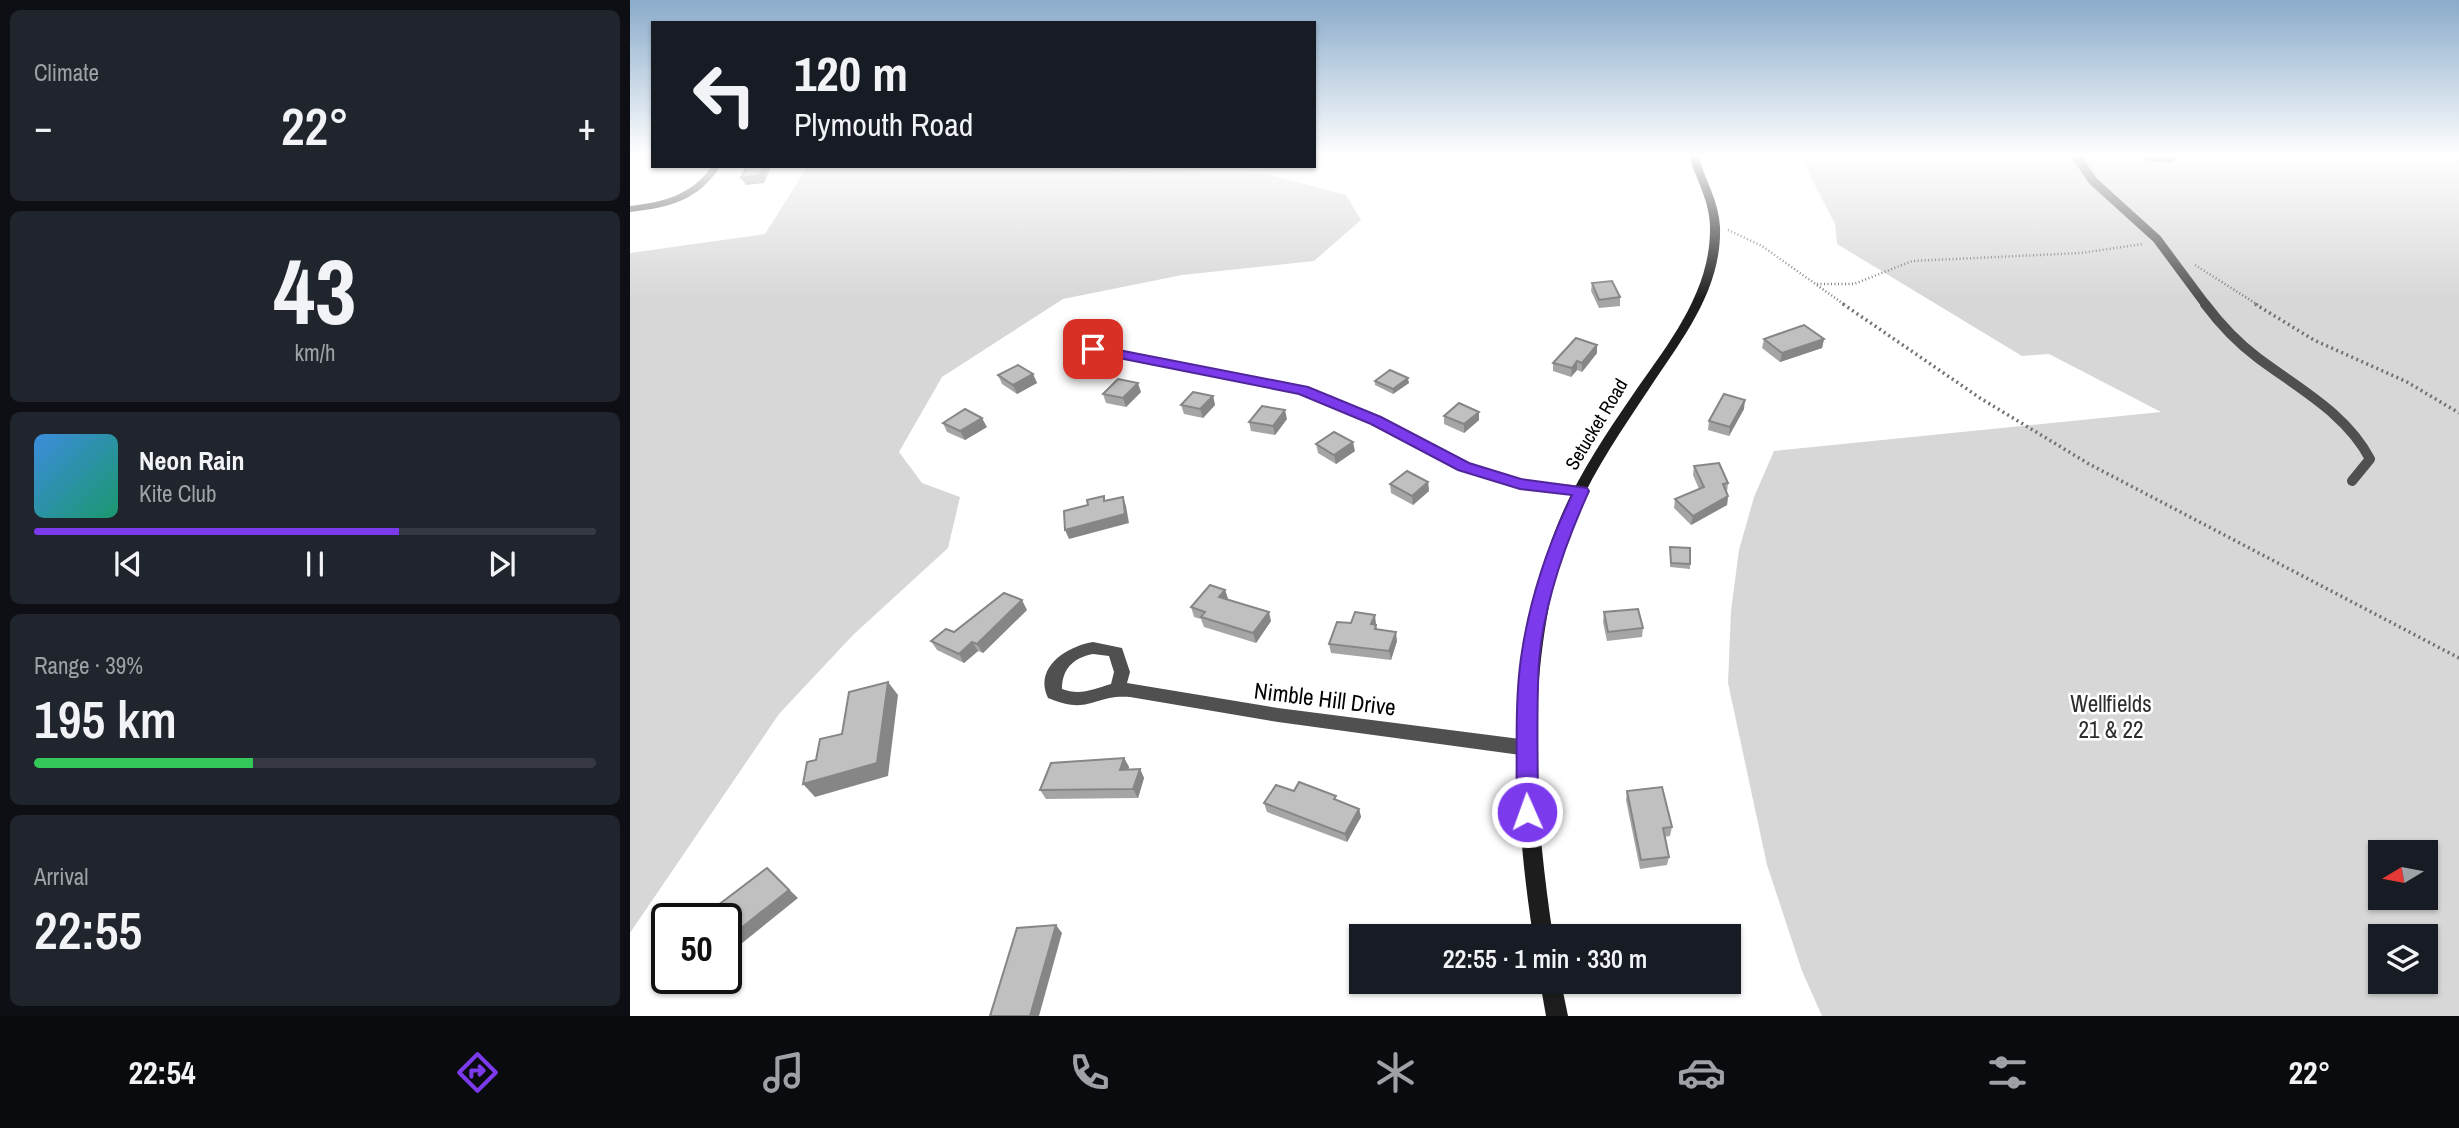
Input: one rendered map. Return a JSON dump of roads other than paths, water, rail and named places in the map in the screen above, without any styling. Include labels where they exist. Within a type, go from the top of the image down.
[{"type":"main road","name":"Setucket Road","points":[[1541,924],[1531,860],[1525,789],[1530,660],[1539,607],[1560,538],[1581,491],[1633,403],[1672,349],[1702,299],[1712,270],[1715,226],[1710,203]]},
{"type":"main road","points":[[1553,994],[1557,1016]]},
{"type":"street","points":[[630,209],[655,203]]},
{"type":"street","points":[[1093,349],[1303,390],[1376,421],[1464,467],[1520,484],[1581,491]]},
{"type":"street","name":"Nimble Hill Drive","points":[[1118,687],[1240,712],[1527,748]]},
{"type":"lane","points":[[2117,203],[2149,230],[2225,328],[2344,425],[2367,450],[2370,458],[2352,481]]},
{"type":"park label","name":"Wellfields 21 & 22","points":[[2111,717]]}]
